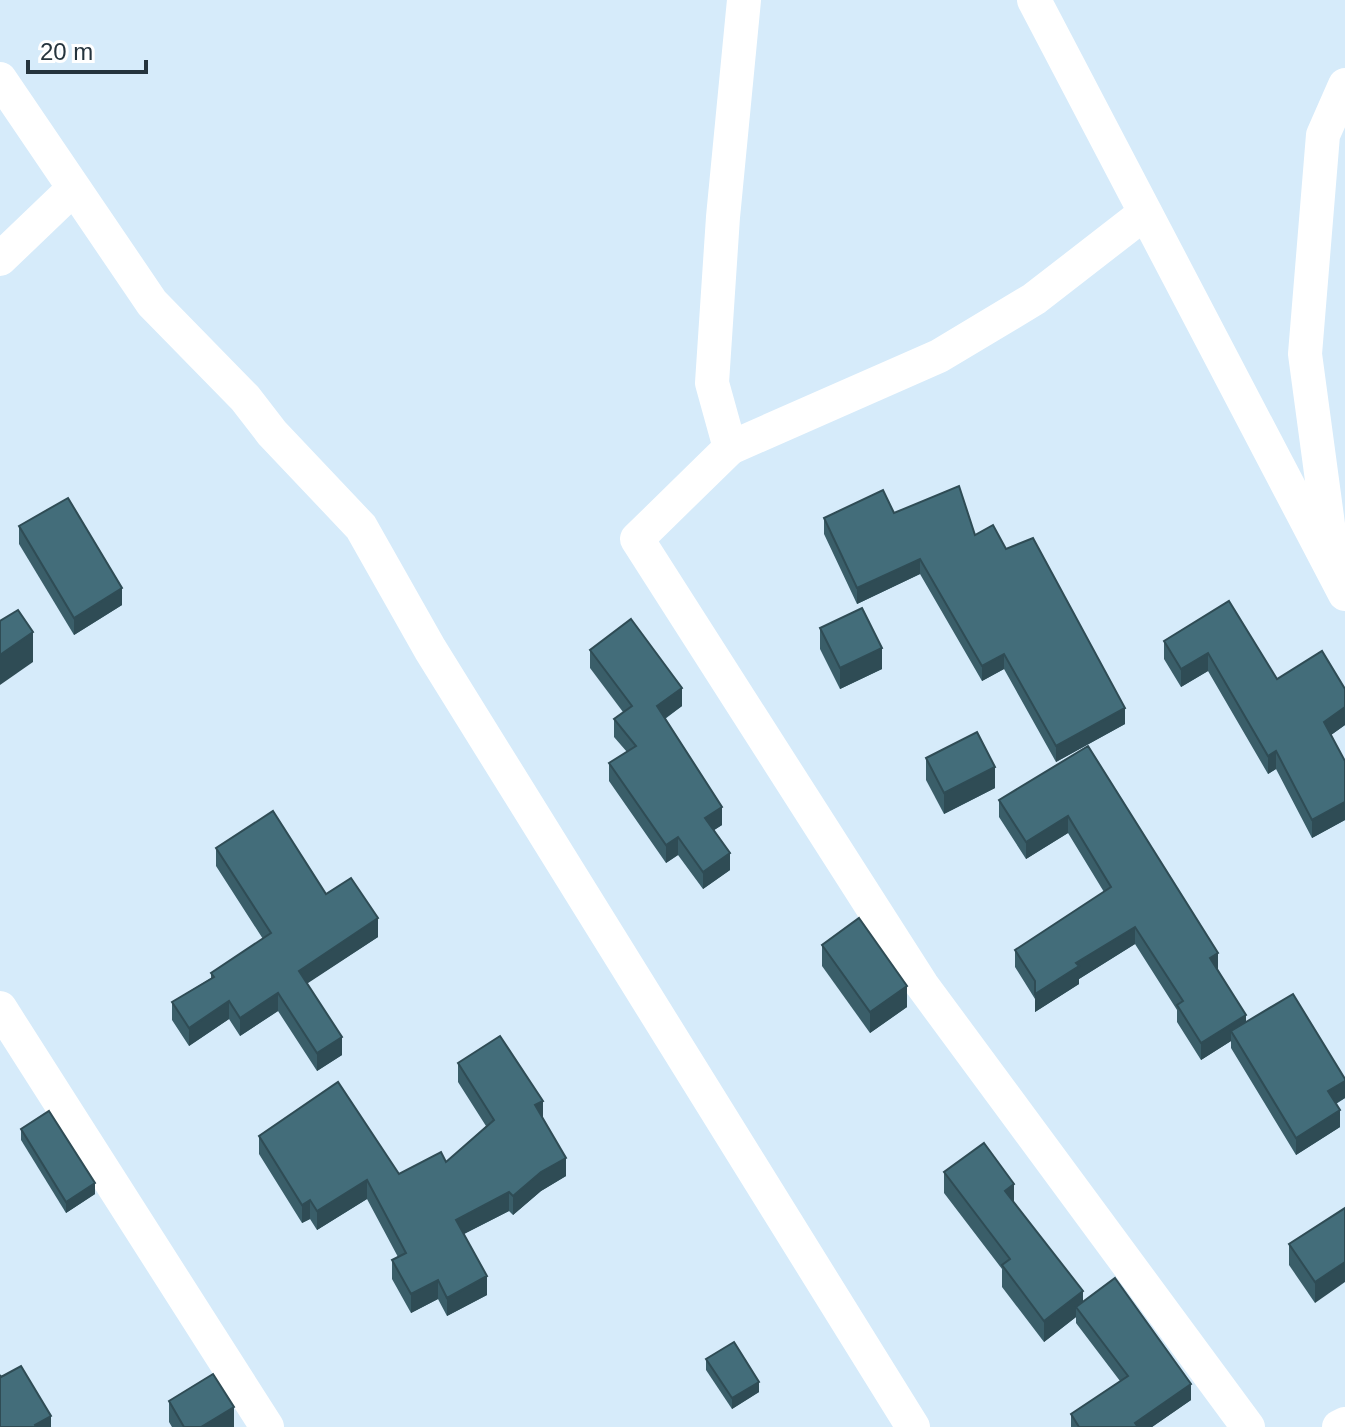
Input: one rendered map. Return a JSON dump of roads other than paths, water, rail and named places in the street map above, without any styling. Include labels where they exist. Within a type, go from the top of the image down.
[{"type":"street","points":[[730,448],[712,383],[723,217],[744,0]]},
{"type":"street","points":[[1034,0],[1340,586]]},
{"type":"street","points":[[0,79],[72,190],[152,303],[245,398],[272,433],[361,527],[438,662],[913,1427]]},
{"type":"street","points":[[1340,586],[1305,354],[1323,135],[1345,85]]},
{"type":"street","points":[[0,259],[72,190]]},
{"type":"street","points":[[1145,213],[1034,299],[939,356],[730,448],[637,539],[922,985],[1248,1427]]},
{"type":"street","points":[[0,1008],[267,1427]]},
{"type":"street","points":[[1339,1427],[1345,1424]]}]
